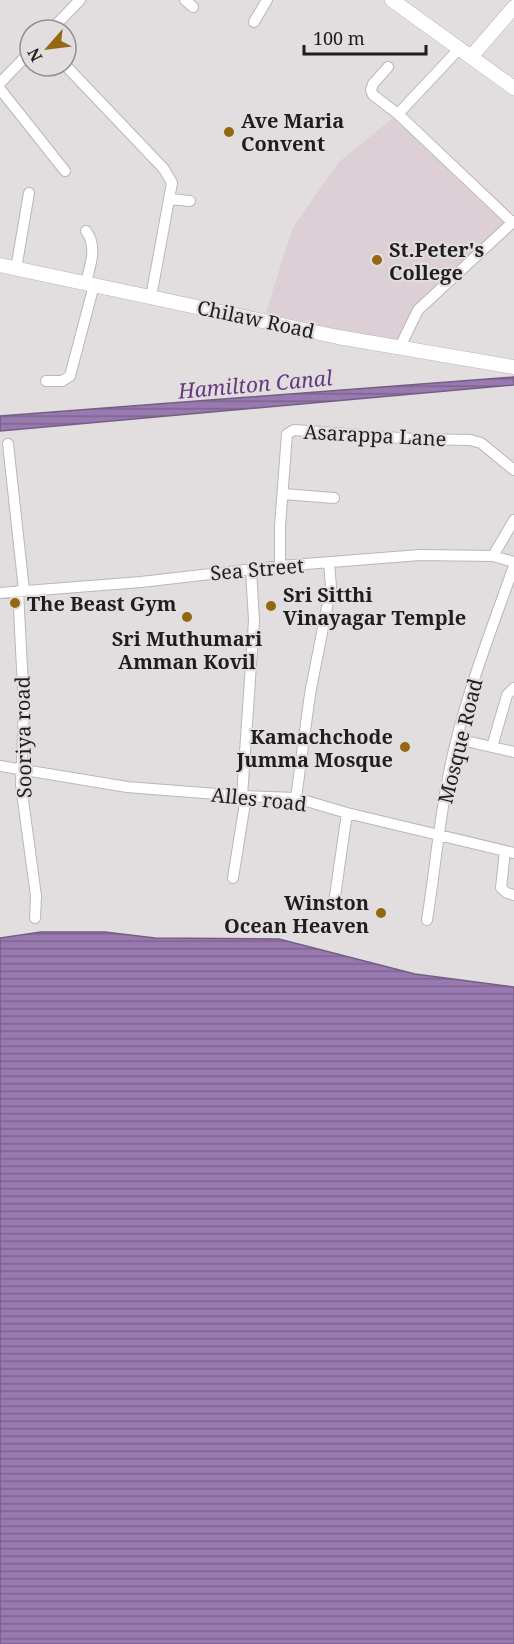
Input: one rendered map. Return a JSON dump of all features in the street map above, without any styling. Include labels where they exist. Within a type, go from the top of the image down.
[{"type":"main road","points":[[392,0],[514,88]]},
{"type":"main road","points":[[465,53],[514,7]]},
{"type":"main road","name":"Chilaw Road","points":[[0,265],[399,349],[514,367]]},
{"type":"street","points":[[63,18],[80,0]]},
{"type":"street","points":[[254,22],[267,0]]},
{"type":"street","points":[[398,114],[465,53]]},
{"type":"street","points":[[0,83],[18,64]]},
{"type":"street","points":[[388,67],[373,84],[371,90],[373,95],[398,114],[513,222],[418,310],[399,349]]},
{"type":"street","points":[[77,78],[164,169],[172,183],[151,297]]},
{"type":"street","points":[[0,89],[65,171]]},
{"type":"street","points":[[16,269],[29,193]]},
{"type":"street","points":[[170,199],[190,201]]},
{"type":"street","points":[[46,381],[62,381],[70,376],[90,284],[93,249],[92,238],[87,231]]},
{"type":"street","name":"Asarappa Lane","points":[[280,566],[287,434],[294,430],[412,440],[470,440],[481,443],[514,470]]},
{"type":"street","name":"Sooriya road","points":[[8,444],[21,591],[24,707],[21,785],[36,896],[35,918]]},
{"type":"street","points":[[283,494],[334,498]]},
{"type":"street","points":[[493,556],[514,520]]},
{"type":"street","name":"Sea Street","points":[[0,593],[420,555],[493,556],[514,564]]},
{"type":"street","points":[[296,798],[309,694],[331,587],[329,563]]},
{"type":"street","name":"Mosque Road","points":[[427,920],[446,789],[457,739],[471,686],[514,564]]},
{"type":"street","points":[[233,878],[245,803],[242,796],[254,621],[251,569]]},
{"type":"street","points":[[492,747],[507,695],[514,688]]},
{"type":"street","points":[[457,739],[514,752]]},
{"type":"street","name":"Alles road","points":[[0,766],[127,787],[296,798],[347,813],[510,852]]},
{"type":"street","points":[[334,903],[347,813]]},
{"type":"street","points":[[510,852],[501,888],[514,895]]},
{"type":"shaded area","name":"St.Peter's College","points":[[398,114],[512,222],[418,310],[399,349],[264,318],[293,227],[339,162]]},
{"type":"shaded area","points":[[514,377],[514,385],[0,431],[0,416]]},
{"type":"shaded area","points":[[41,932],[105,932],[155,938],[279,939],[415,974],[514,987],[514,1644],[0,1644],[0,938]]},
{"type":"place","name":"Ave Maria Convent","points":[[229,132]]},
{"type":"place","name":"St.Peter's College","points":[[377,260]]},
{"type":"place","name":"The Beast Gym","points":[[15,603]]},
{"type":"place","name":"Sri Sitthi Vinayagar Temple","points":[[271,606]]},
{"type":"place","name":"Sri Muthumari Amman Kovil","points":[[187,617]]},
{"type":"place","name":"Kamachchode Jumma Mosque","points":[[405,747]]},
{"type":"place","name":"Winston Ocean Heaven","points":[[381,913]]},
{"type":"water label","name":"Hamilton Canal","points":[[255,384]]}]
